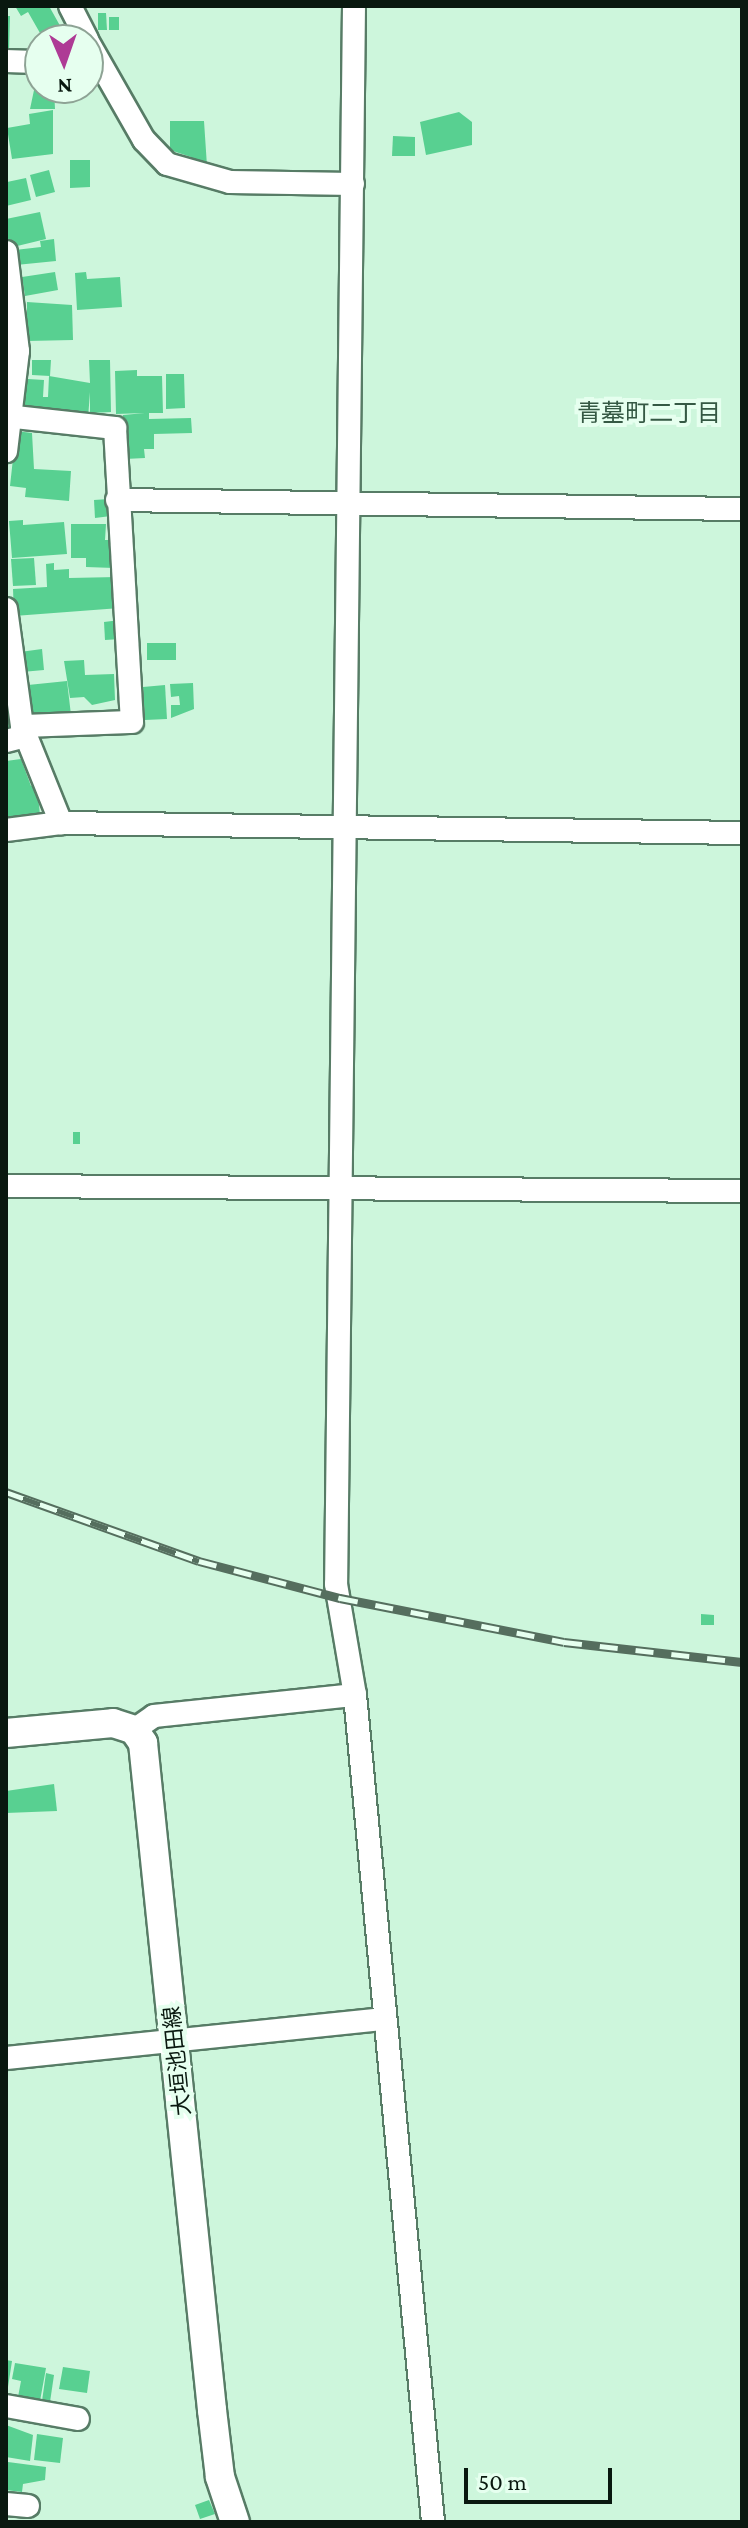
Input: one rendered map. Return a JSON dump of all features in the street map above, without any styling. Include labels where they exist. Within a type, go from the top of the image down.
[{"type":"main road","points":[[6,1733],[113,1723],[134,1730]]},
{"type":"main road","name":"大垣池田線","points":[[134,1730],[143,1743],[217,2450],[235,2522]]},
{"type":"street","points":[[70,6],[79,24]]},
{"type":"street","points":[[354,6],[343,1189],[336,1584],[355,1695],[383,2019],[433,2522]]},
{"type":"street","points":[[104,80],[144,140],[167,164],[230,182],[353,184]]},
{"type":"street","points":[[6,252],[18,351],[6,451]]},
{"type":"street","points":[[8,416],[115,428],[132,722],[18,734]]},
{"type":"street","points":[[117,500],[742,509]]},
{"type":"street","points":[[6,609],[18,734],[61,823]]},
{"type":"street","points":[[6,830],[61,823],[344,831],[742,833]]},
{"type":"street","points":[[6,1186],[742,1191]]},
{"type":"street","points":[[134,1730],[154,1716],[355,1695]]},
{"type":"street","points":[[6,2058],[383,2019]]},
{"type":"street","points":[[6,2406],[78,2419]]},
{"type":"building","points":[[15,6],[49,6],[59,24],[35,24],[28,12],[21,16]]},
{"type":"building","points":[[98,13],[106,13],[107,30],[104,30],[104,24],[98,24]]},
{"type":"building","points":[[6,16],[10,16],[9,52],[6,52]]},
{"type":"building","points":[[109,17],[119,17],[119,30],[109,30]]},
{"type":"building","points":[[31,104],[55,104],[55,109],[30,109]]},
{"type":"building","points":[[53,110],[53,154],[12,159],[7,128],[30,124],[29,114]]},
{"type":"building","points":[[459,112],[472,122],[472,145],[426,155],[420,122]]},
{"type":"building","points":[[170,121],[204,121],[207,166],[191,167],[191,157],[170,150]]},
{"type":"building","points":[[393,136],[415,137],[415,156],[392,156]]},
{"type":"building","points":[[70,160],[90,160],[90,187],[70,188]]},
{"type":"building","points":[[49,170],[55,192],[36,197],[30,175]]},
{"type":"building","points":[[26,178],[31,200],[6,206],[7,182]]},
{"type":"building","points":[[40,212],[46,239],[9,248],[6,219]]},
{"type":"building","points":[[54,239],[56,261],[16,265],[15,250],[41,247],[40,241]]},
{"type":"building","points":[[55,272],[58,290],[25,296],[22,277]]},
{"type":"building","points":[[86,272],[87,279],[120,277],[122,307],[77,310],[75,273]]},
{"type":"building","points":[[27,302],[72,305],[73,340],[27,341]]},
{"type":"building","points":[[32,360],[51,360],[50,376],[32,375]]},
{"type":"building","points":[[89,360],[110,360],[111,412],[90,413],[90,392],[88,418],[19,407],[28,379],[44,380],[43,397],[48,397],[49,376],[90,383]]},
{"type":"building","points":[[137,370],[137,376],[162,376],[163,413],[149,413],[149,419],[191,418],[192,433],[154,434],[154,449],[144,449],[145,458],[125,459],[123,415],[145,413],[116,414],[115,371]]},
{"type":"building","points":[[166,374],[184,374],[185,408],[166,409]]},
{"type":"building","points":[[16,431],[32,433],[34,469],[71,471],[69,501],[25,497],[26,488],[10,486]]},
{"type":"building","points":[[109,499],[111,516],[95,518],[94,500]]},
{"type":"building","points":[[23,520],[23,525],[64,522],[67,554],[12,558],[9,521]]},
{"type":"building","points":[[71,524],[106,524],[105,540],[115,540],[114,568],[86,567],[86,558],[71,558]]},
{"type":"building","points":[[34,558],[36,585],[13,586],[11,559]]},
{"type":"building","points":[[54,563],[54,570],[69,569],[69,578],[117,577],[120,608],[14,616],[13,589],[47,587],[46,564]]},
{"type":"building","points":[[120,620],[121,639],[105,640],[104,622]]},
{"type":"building","points":[[147,643],[176,643],[176,660],[147,660]]},
{"type":"building","points":[[42,649],[44,670],[22,672],[20,652]]},
{"type":"building","points":[[84,660],[85,675],[114,674],[115,700],[92,705],[84,697],[70,698],[64,661]]},
{"type":"building","points":[[67,681],[71,715],[25,716],[23,691],[29,691],[28,685]]},
{"type":"building","points":[[193,683],[194,709],[171,718],[171,705],[180,705],[179,696],[171,697],[170,684]]},
{"type":"building","points":[[165,685],[167,719],[145,720],[143,687]]},
{"type":"building","points":[[6,700],[9,700],[13,732],[6,733]]},
{"type":"building","points":[[21,759],[31,786],[37,785],[40,815],[6,818],[6,761]]},
{"type":"building","points":[[73,1132],[80,1132],[80,1144],[73,1144]]},
{"type":"building","points":[[701,1614],[714,1615],[714,1625],[701,1625]]},
{"type":"building","points":[[54,1784],[57,1811],[6,1813],[6,1791]]},
{"type":"building","points":[[6,2360],[12,2361],[8,2387],[6,2387]]},
{"type":"building","points":[[15,2363],[46,2368],[40,2401],[18,2397],[21,2381],[12,2379]]},
{"type":"building","points":[[63,2367],[90,2371],[87,2393],[59,2389]]},
{"type":"building","points":[[46,2373],[54,2375],[50,2402],[42,2401]]},
{"type":"building","points":[[6,2425],[33,2435],[30,2461],[6,2457]]},
{"type":"building","points":[[37,2434],[63,2438],[60,2463],[34,2460]]},
{"type":"building","points":[[8,2462],[46,2467],[45,2480],[23,2484],[22,2492],[6,2490]]},
{"type":"building","points":[[209,2500],[215,2514],[200,2519],[195,2505]]},
{"type":"railway","points":[[6,1492],[199,1561],[340,1598],[564,1642],[742,1662]]},
{"type":"district","name":"青墓町二丁目","points":[[649,413]]}]
